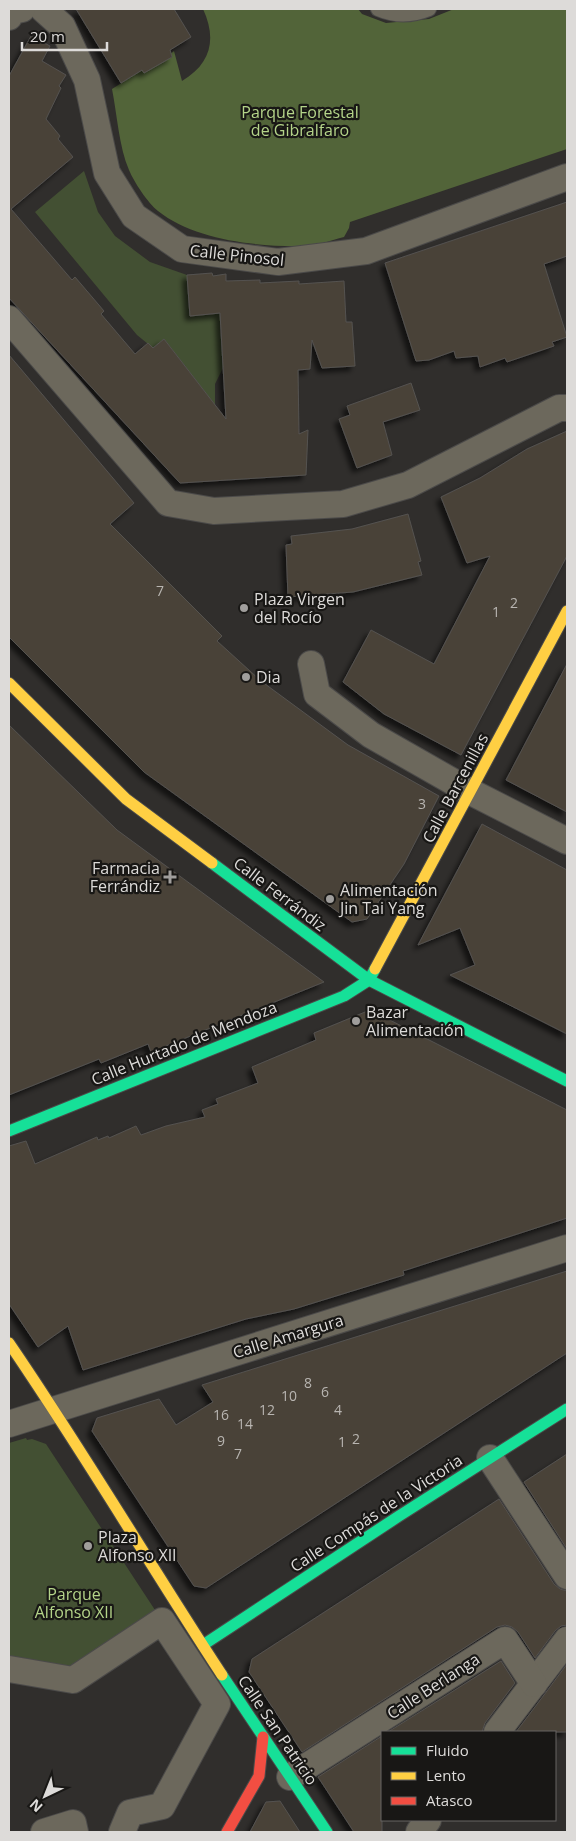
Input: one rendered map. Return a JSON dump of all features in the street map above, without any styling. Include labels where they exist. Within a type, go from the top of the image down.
[{"type":"street","points":[[9,17],[12,11],[22,9]]},
{"type":"street","name":"Calle Pinosol","points":[[43,9],[62,26],[86,80],[107,173],[134,216],[182,250],[278,262],[366,251],[567,178]]},
{"type":"street","points":[[9,320],[168,503],[214,511],[343,504],[408,485],[559,408],[567,408]]},
{"type":"street","name":"Calle Barcenillas","points":[[369,980],[567,611]]},
{"type":"street","points":[[311,664],[317,694],[371,735],[471,792],[567,841]]},
{"type":"street","name":"Calle Ferrándiz","points":[[9,683],[126,800],[369,980],[567,1081]]},
{"type":"street","name":"Calle Hurtado de Mendoza","points":[[9,1131],[344,996],[369,980]]},
{"type":"street","name":"Calle Amargura","points":[[9,1424],[567,1248]]},
{"type":"street","points":[[9,1343],[55,1410],[203,1646]]},
{"type":"street","name":"Calle Compás de la Victoria","points":[[203,1646],[567,1409]]},
{"type":"street","points":[[490,1458],[567,1576]]},
{"type":"street","points":[[9,1669],[73,1680],[162,1621],[217,1704],[162,1806],[130,1813],[122,1832]]},
{"type":"street","name":"Calle Berlanga","points":[[290,1777],[505,1640],[534,1684]]},
{"type":"street","points":[[497,1731],[567,1640]]},
{"type":"street","name":"Calle San Patricio","points":[[203,1646],[327,1832]]},
{"type":"street","points":[[227,1832],[259,1776],[263,1737]]},
{"type":"street","points":[[419,1832],[427,1821]]},
{"type":"street","points":[[44,1832],[73,1824],[75,1832]]},
{"type":"lane","points":[[378,9],[391,14],[406,14],[429,9]]},
{"type":"green space","name":"Parque Forestal de Gibralfaro","points":[[203,9],[358,9],[362,14],[386,23],[429,19],[454,9],[567,9],[567,149],[350,222],[344,237],[319,244],[285,246],[247,243],[227,240],[190,229],[158,211],[146,198],[134,180],[123,151],[112,89],[142,70],[172,57],[170,54],[174,51],[182,81],[192,74],[205,59],[209,50],[210,31]]},
{"type":"green space","points":[[84,171],[98,212],[115,236],[150,262],[187,275],[189,309],[202,315],[225,313],[220,325],[223,368],[215,384],[215,405],[164,339],[153,348],[137,335],[35,212]]},
{"type":"green space","name":"Parque Alfonso XII","points":[[26,1438],[27,1440],[32,1439],[46,1444],[155,1610],[73,1680],[9,1669],[9,1443]]},
{"type":"building","points":[[76,9],[174,9],[191,37],[170,50],[172,57],[144,73],[142,70],[121,83]]},
{"type":"building","points":[[31,36],[50,46],[42,61],[66,75],[59,86],[61,88],[46,119],[60,136],[58,139],[73,157],[11,209],[72,280],[75,277],[104,311],[101,314],[135,354],[148,343],[153,348],[164,339],[226,419],[220,313],[190,316],[187,275],[212,273],[213,276],[226,274],[226,281],[260,280],[260,283],[299,281],[299,284],[344,281],[346,322],[352,322],[355,366],[322,368],[312,340],[310,369],[298,370],[299,434],[308,430],[306,475],[180,483],[9,298],[9,76]]},
{"type":"building","points":[[567,202],[567,256],[544,264],[567,337],[552,342],[554,346],[507,362],[505,358],[480,367],[478,356],[456,358],[454,351],[429,360],[416,361],[385,263]]},
{"type":"building","points":[[9,355],[134,503],[110,524],[222,636],[217,641],[261,681],[348,745],[439,796],[404,864],[367,919],[352,922],[144,772],[9,637]]},
{"type":"building","points":[[411,383],[420,410],[383,422],[392,455],[357,468],[339,419],[350,415],[347,406]]},
{"type":"building","points":[[567,431],[567,556],[461,755],[384,714],[343,682],[371,630],[434,664],[490,556],[467,563],[441,497],[480,478],[527,449]]},
{"type":"building","points":[[408,514],[421,561],[418,562],[422,575],[353,592],[288,597],[286,545],[292,544],[291,536],[352,529]]},
{"type":"building","points":[[567,664],[567,812],[506,780]]},
{"type":"building","points":[[9,725],[117,830],[324,982],[151,1052],[148,1044],[101,1063],[99,1059],[9,1095]]},
{"type":"building","points":[[482,824],[567,870],[567,1034],[450,975],[475,965],[460,928],[418,945]]},
{"type":"building","points":[[370,1010],[567,1110],[567,1218],[403,1271],[404,1275],[294,1309],[246,1319],[83,1370],[68,1326],[38,1347],[9,1304],[9,1146],[26,1141],[35,1164],[97,1137],[98,1140],[108,1136],[109,1138],[136,1126],[141,1135],[166,1126],[205,1117],[202,1110],[218,1104],[216,1099],[258,1083],[252,1067],[316,1040],[314,1033]]},
{"type":"building","points":[[567,1271],[567,1353],[206,1588],[194,1586],[92,1431],[97,1418],[159,1399],[176,1425],[213,1402],[202,1385]]},
{"type":"building","points":[[567,1454],[567,1549],[524,1482]]},
{"type":"building","points":[[499,1499],[554,1584],[560,1589],[567,1591],[567,1625],[561,1626],[555,1631],[535,1658],[518,1632],[512,1627],[505,1625],[497,1627],[302,1752],[249,1672],[252,1659]]},
{"type":"building","points":[[501,1661],[515,1683],[485,1723],[482,1731],[390,1731]]},
{"type":"building","points":[[567,1664],[567,1732],[517,1731]]},
{"type":"building","points":[[381,1737],[382,1832],[354,1832],[318,1777]]},
{"type":"building","points":[[280,1801],[300,1832],[250,1832],[266,1802]]},
{"type":"traffic: fast","points":[[212,863],[369,980],[567,1081]]},
{"type":"traffic: fast","points":[[9,1131],[344,996],[369,980],[375,969]]},
{"type":"traffic: fast","points":[[203,1645],[399,1516],[567,1409]]},
{"type":"traffic: fast","points":[[222,1675],[327,1832]]},
{"type":"traffic: slow","points":[[375,969],[567,611]]},
{"type":"traffic: slow","points":[[9,683],[126,799],[212,863]]},
{"type":"traffic: slow","points":[[9,1343],[222,1675]]},
{"type":"traffic: jam","points":[[227,1832],[259,1776],[263,1737]]},
{"type":"place","name":"Plaza Virgen del Rocío","points":[[244,608]]},
{"type":"place","name":"Dia","points":[[246,677]]},
{"type":"place","name":"Farmacia Ferrándiz","points":[[170,877]]},
{"type":"place","name":"Alimentación Jin Tai Yang","points":[[330,899]]},
{"type":"place","name":"Bazar Alimentación","points":[[356,1021]]},
{"type":"place","name":"Plaza Alfonso XII","points":[[88,1546]]}]
